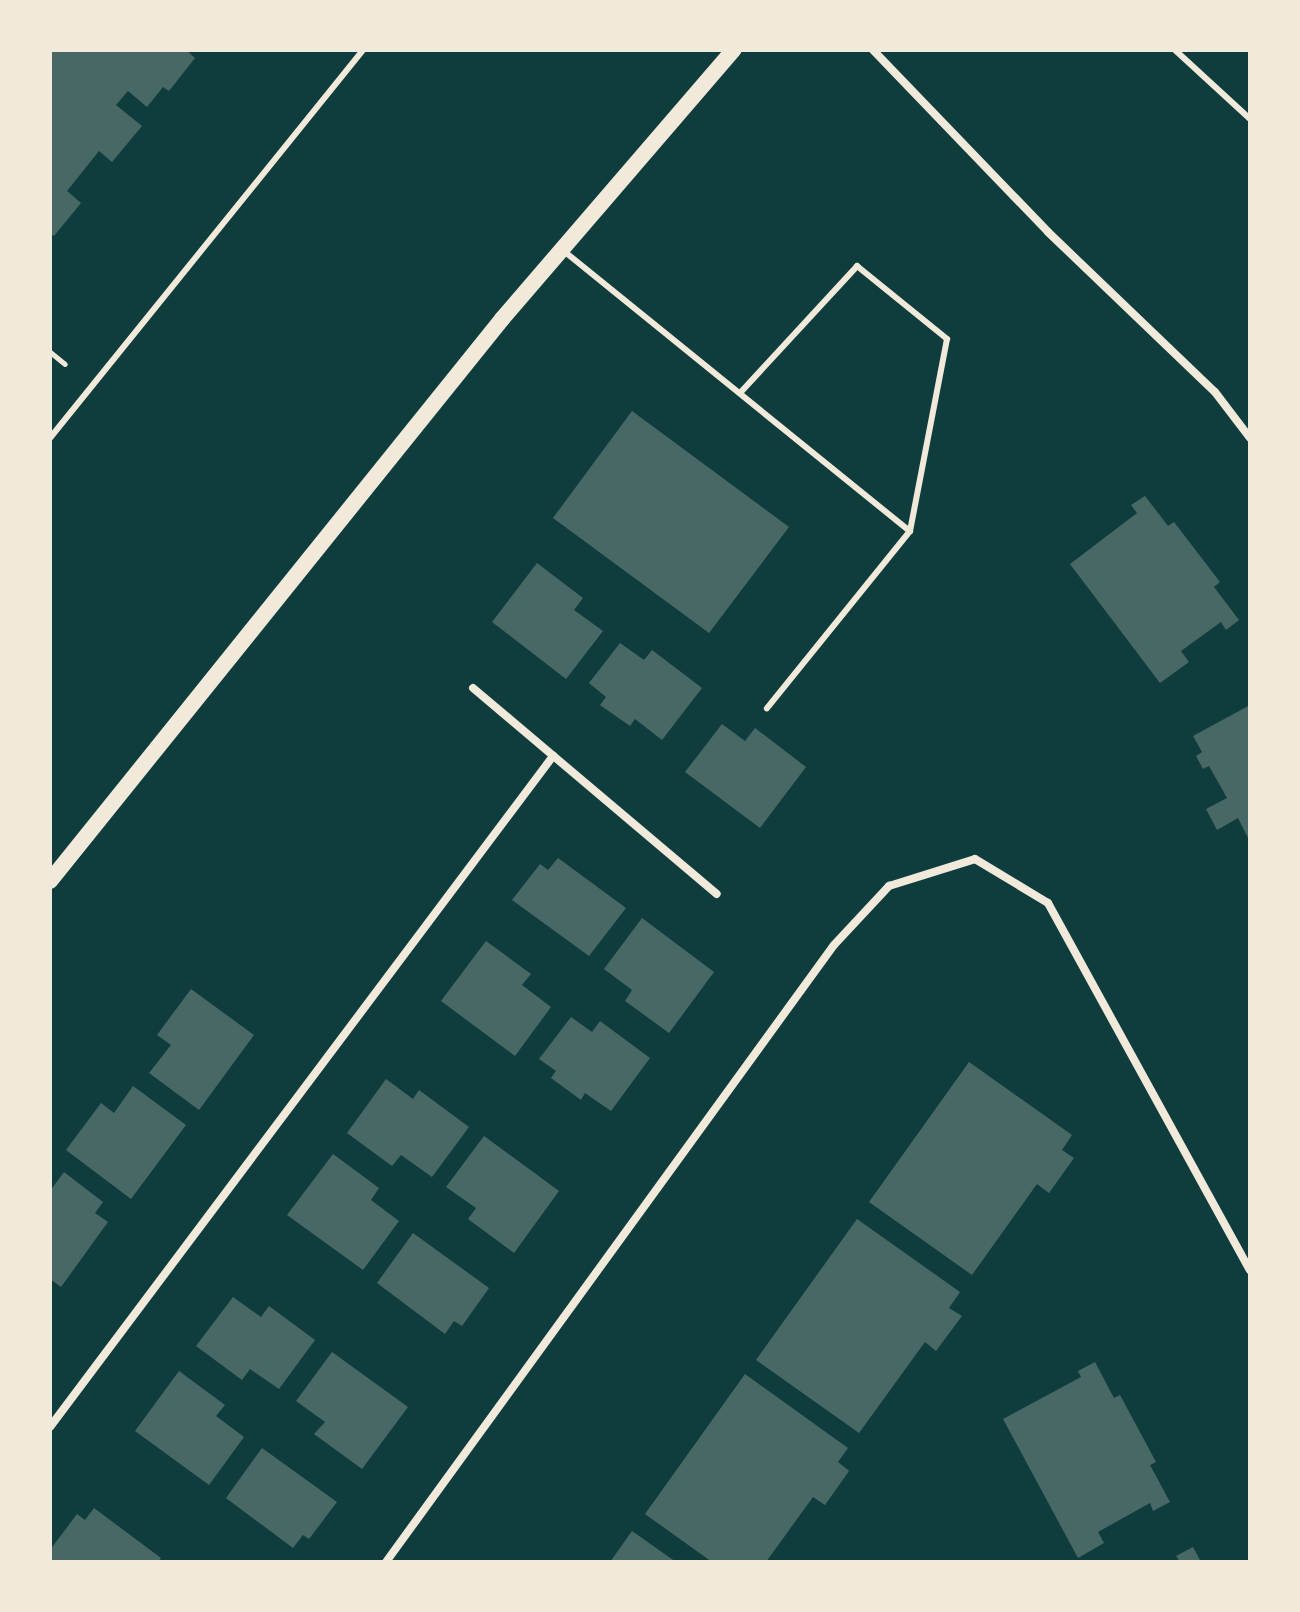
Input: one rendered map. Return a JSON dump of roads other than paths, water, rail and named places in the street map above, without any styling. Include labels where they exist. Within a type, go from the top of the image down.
[{"type":"main road","points":[[50,881],[502,319],[733,50]]},
{"type":"street","points":[[873,50],[1048,232],[1215,392],[1250,438]]},
{"type":"street","points":[[473,688],[717,894]]},
{"type":"street","points":[[50,1427],[553,756]]},
{"type":"street","points":[[386,1562],[834,945],[889,886],[975,859],[1048,903],[1250,1270]]},
{"type":"lane","points":[[50,438],[363,50]]},
{"type":"lane","points":[[1175,50],[1250,119]]},
{"type":"lane","points":[[562,249],[910,531]]},
{"type":"lane","points":[[740,393],[857,266],[947,339],[910,531],[767,708]]}]
